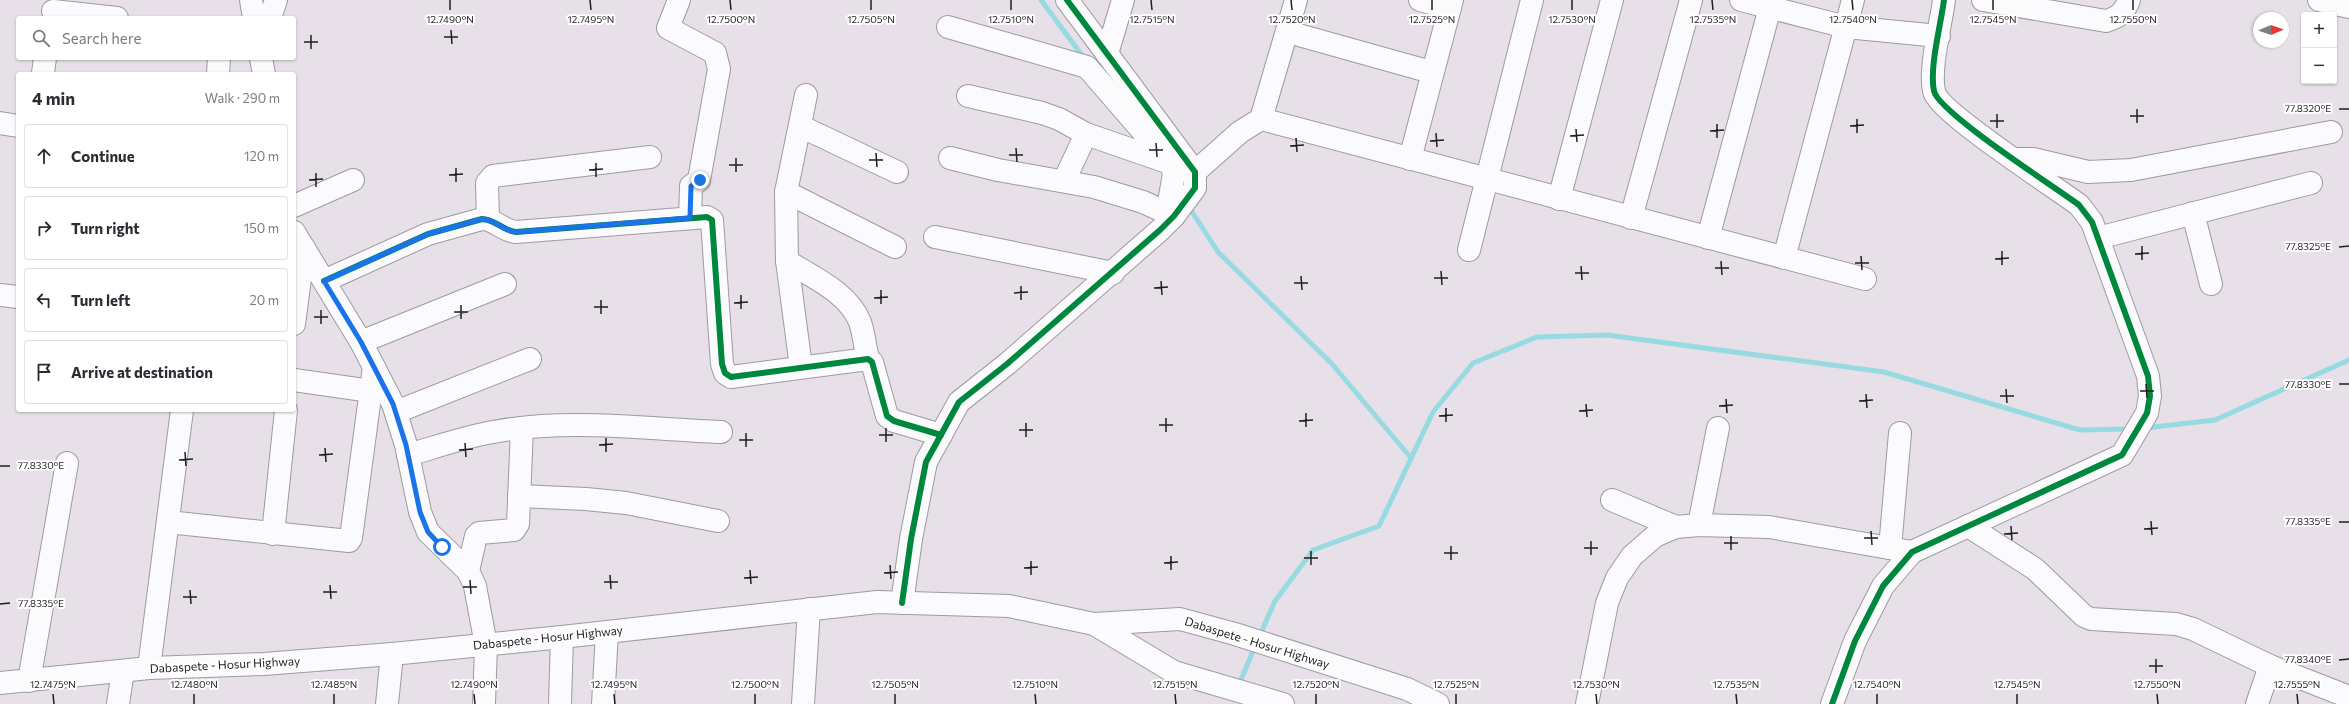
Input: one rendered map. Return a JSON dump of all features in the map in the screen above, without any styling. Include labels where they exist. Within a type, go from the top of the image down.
[{"type":"main road","points":[[250,0],[254,16]]},
{"type":"main road","points":[[271,16],[276,0]]},
{"type":"main road","points":[[679,0],[668,28],[715,53],[719,68],[700,180],[691,186],[690,218]]},
{"type":"main road","points":[[1067,0],[1107,54],[1195,180]]},
{"type":"main road","points":[[1107,54],[1123,0]]},
{"type":"main road","points":[[1410,159],[1431,72],[1451,4],[1420,0]]},
{"type":"main road","points":[[1468,250],[1532,0]]},
{"type":"main road","points":[[1559,199],[1612,0]]},
{"type":"main road","points":[[1631,218],[1691,0]]},
{"type":"main road","points":[[1741,0],[1771,3],[1846,27],[1939,36]]},
{"type":"main road","points":[[1784,258],[1853,0]]},
{"type":"main road","points":[[1832,704],[1855,641],[1883,586],[1912,552],[2122,455],[2147,413],[2150,396],[2148,376],[2092,222],[2079,205],[1959,120],[1940,102],[1934,93],[1932,80],[1944,0]]},
{"type":"main road","points":[[1983,0],[2106,21],[2118,17],[2125,10],[2129,0]]},
{"type":"main road","points":[[2319,0],[2349,7]]},
{"type":"main road","points":[[902,603],[911,539],[926,462],[959,402],[1007,364],[1113,273],[1172,214],[1195,180],[1240,132],[1261,119],[1288,32],[1293,3]]},
{"type":"main road","points":[[1708,238],[1771,3]]},
{"type":"main road","points":[[53,10],[101,16]]},
{"type":"main road","points":[[948,27],[1087,67],[1171,164],[1174,174],[1172,214]]},
{"type":"main road","points":[[1288,32],[1431,72]]},
{"type":"main road","points":[[218,72],[219,60]]},
{"type":"main road","points":[[261,60],[264,72]]},
{"type":"main road","points":[[801,367],[787,261],[786,192],[806,95]]},
{"type":"main road","points":[[968,96],[1042,113],[1059,119],[1086,134],[1171,164]]},
{"type":"main road","points":[[1261,119],[1865,279]]},
{"type":"main road","points":[[0,123],[16,126]]},
{"type":"main road","points":[[800,126],[897,172]]},
{"type":"main road","points":[[2014,159],[2033,159],[2088,172],[2131,170],[2331,132]]},
{"type":"main road","points":[[1064,182],[1086,134]]},
{"type":"main road","points":[[488,219],[487,183],[493,176],[650,157]]},
{"type":"main road","points":[[950,158],[998,170],[1094,187],[1143,202],[1172,214]]},
{"type":"main road","points":[[2079,205],[2088,172]]},
{"type":"main road","points":[[296,205],[353,180]]},
{"type":"main road","points":[[2098,238],[2311,183]]},
{"type":"main road","points":[[786,192],[895,247]]},
{"type":"main road","points":[[2193,213],[2211,284]]},
{"type":"main road","points":[[324,281],[428,234],[488,219],[509,231],[516,232],[707,217],[712,220],[722,364],[725,373],[731,377],[868,359]]},
{"type":"main road","points":[[935,237],[1113,273]]},
{"type":"main road","points":[[299,240],[361,342],[396,412],[408,455],[420,512],[428,532],[468,571],[475,586],[486,645],[484,704]]},
{"type":"main road","points":[[296,290],[299,240]]},
{"type":"main road","points":[[787,261],[827,286],[847,302],[860,322],[868,359],[872,362],[887,416],[894,421],[941,435]]},
{"type":"main road","points":[[361,342],[505,284]]},
{"type":"main road","points":[[0,295],[16,297]]},
{"type":"main road","points":[[396,412],[530,359]]},
{"type":"main road","points":[[168,522],[345,542],[351,538],[374,367]]},
{"type":"main road","points":[[296,380],[370,391]]},
{"type":"main road","points":[[149,668],[182,412]]},
{"type":"main road","points":[[273,534],[286,412]]},
{"type":"main road","points":[[408,455],[492,432],[522,428],[586,426],[721,432]]},
{"type":"main road","points":[[468,571],[476,536],[479,533],[514,530],[518,524],[522,428]]},
{"type":"main road","points":[[1699,525],[1718,428]]},
{"type":"main road","points":[[1890,548],[1900,433]]},
{"type":"main road","points":[[29,681],[67,463]]},
{"type":"main road","points":[[519,496],[626,503],[718,521]]},
{"type":"main road","points":[[1612,500],[1676,527]]},
{"type":"main road","points":[[1587,704],[1607,603],[1617,578],[1632,556],[1655,536],[1676,527],[1699,525],[1769,527],[1912,552]]},
{"type":"main road","points":[[1968,526],[2035,569],[2084,616],[2091,619],[2176,624],[2193,629],[2270,666],[2349,697]]},
{"type":"main road","name":"Dabaspete - Hosur Highway","points":[[0,683],[149,668],[264,664],[392,654],[562,637],[877,602],[1009,606],[1094,624],[1180,619],[1235,634],[1407,689],[1438,704]]},
{"type":"main road","points":[[803,704],[809,609]]},
{"type":"main road","name":"Dabaspete - Hosur Highway","points":[[1094,624],[1174,672],[1284,704]]},
{"type":"main road","points":[[603,704],[607,632]]},
{"type":"main road","points":[[560,704],[562,637]]},
{"type":"main road","points":[[387,704],[392,654]]},
{"type":"main road","points":[[2257,704],[2270,666]]},
{"type":"main road","points":[[118,704],[123,671]]},
{"type":"waterway","points":[[1041,0],[1084,58]]},
{"type":"waterway","points":[[1189,207],[1218,252],[1332,364],[1411,458]]},
{"type":"waterway","points":[[1259,637],[1275,601],[1313,550],[1379,526],[1433,412],[1473,363],[1537,337],[1607,335],[1884,372],[2080,430],[2131,429]]},
{"type":"waterway","points":[[2145,428],[2215,420],[2349,360]]},
{"type":"waterway","points":[[1238,687],[1255,646]]},
{"type":"cycle path","points":[[902,603],[911,539],[926,462],[959,402],[1007,364],[1160,230],[1174,216],[1195,188],[1195,172],[1067,0]]},
{"type":"cycle path","points":[[1832,704],[1855,641],[1883,586],[1912,552],[2122,455],[2147,413],[2150,396],[2148,376],[2092,222],[2079,205],[1975,132],[1940,101],[1934,91],[1934,58],[1944,0]]},
{"type":"cycle path","points":[[324,281],[428,234],[482,219],[491,221],[507,230],[516,232],[707,217],[712,220],[722,364],[725,373],[731,377],[868,359],[872,362],[887,416],[894,421],[941,435]]},
{"type":"route","points":[[442,547],[428,532],[420,512],[406,445],[393,404],[361,342],[324,281],[428,234],[482,219],[488,219],[509,231],[516,232],[690,218],[691,186],[700,180]]}]
